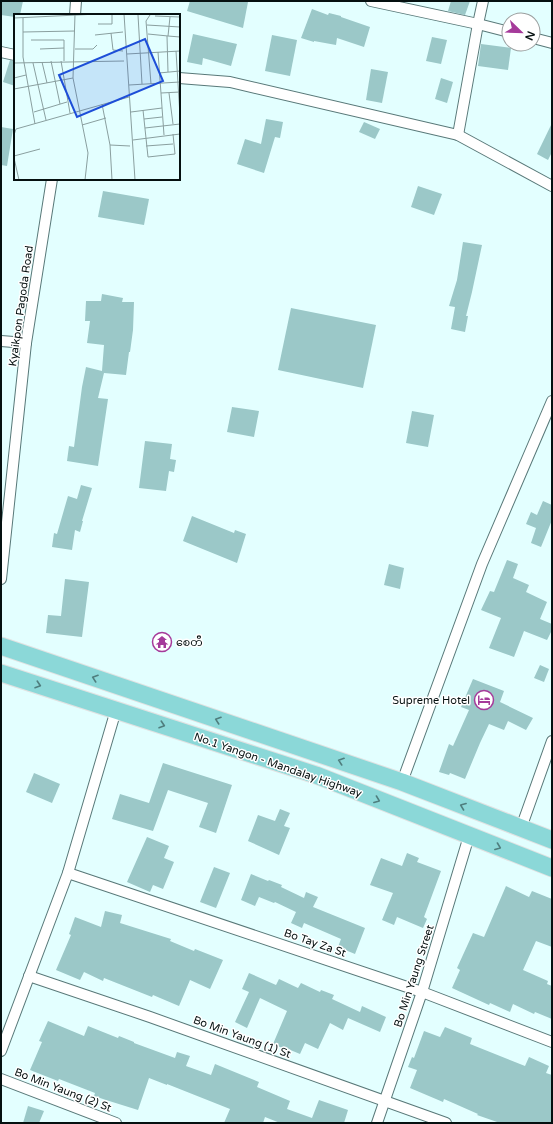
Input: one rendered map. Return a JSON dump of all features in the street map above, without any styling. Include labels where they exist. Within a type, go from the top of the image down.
[{"type":"highway","points":[[1,646],[402,782],[552,840]]},
{"type":"highway","name":"No.1 Yangon - Mandalay Highway","points":[[1,673],[316,775],[552,868]]},
{"type":"street","points":[[75,14],[76,1]]},
{"type":"street","points":[[371,1],[501,30]]},
{"type":"street","points":[[458,135],[483,1]]},
{"type":"street","points":[[541,40],[552,43]]},
{"type":"street","points":[[1,52],[14,55]]},
{"type":"street","points":[[180,78],[230,82],[458,135],[552,186]]},
{"type":"street","name":"Kyaikpon Pagoda Road","points":[[1,579],[26,343],[52,180]]},
{"type":"street","points":[[1,340],[26,343]]},
{"type":"street","points":[[402,782],[482,564],[552,401]]},
{"type":"street","points":[[1,1051],[68,873],[116,710]]},
{"type":"street","points":[[521,828],[552,741]]},
{"type":"street","name":"Bo Min Yaung Street","points":[[377,1123],[422,992],[469,836]]},
{"type":"street","name":"Bo Tay Za St","points":[[68,873],[422,992],[552,1042]]},
{"type":"street","name":"Bo Min Yaung (1) St","points":[[29,976],[150,1017],[446,1123]]},
{"type":"street","name":"Bo Min Yaung (2) St","points":[[1,1079],[111,1122]]},
{"type":"building","points":[[1,1],[23,1],[20,14],[14,14],[14,17],[1,15]]},
{"type":"building","points":[[190,1],[248,2],[243,28],[187,11]]},
{"type":"building","points":[[451,1],[470,1],[465,15],[448,11]]},
{"type":"building","points":[[312,9],[328,15],[329,13],[341,16],[370,27],[364,47],[337,38],[336,45],[314,42],[301,38]]},
{"type":"building","points":[[193,34],[237,44],[231,66],[203,58],[202,65],[187,62]]},
{"type":"building","points":[[272,35],[297,40],[290,76],[265,71]]},
{"type":"building","points":[[432,37],[447,40],[441,64],[426,61]]},
{"type":"building","points":[[481,44],[501,47],[501,52],[510,52],[508,70],[478,66]]},
{"type":"building","points":[[10,60],[14,61],[14,86],[3,82]]},
{"type":"building","points":[[371,69],[388,72],[382,103],[366,100]]},
{"type":"building","points":[[441,78],[453,82],[447,103],[435,99]]},
{"type":"building","points":[[266,119],[283,122],[280,138],[275,137],[264,173],[237,164],[245,139],[261,144]]},
{"type":"building","points":[[364,122],[380,129],[375,139],[359,132]]},
{"type":"building","points":[[552,123],[552,152],[548,160],[537,154]]},
{"type":"building","points":[[1,127],[13,129],[7,166],[1,165]]},
{"type":"building","points":[[418,186],[442,194],[434,215],[411,207]]},
{"type":"building","points":[[103,191],[149,199],[144,225],[98,217]]},
{"type":"building","points":[[463,242],[482,245],[466,316],[468,316],[465,332],[451,329],[455,307],[449,306],[457,280]]},
{"type":"building","points":[[102,294],[123,298],[122,302],[134,302],[133,330],[126,375],[104,373],[98,398],[108,399],[98,466],[67,461],[69,446],[74,447],[86,367],[102,371],[104,345],[87,343],[90,321],[85,321],[86,301],[101,301]]},
{"type":"building","points":[[291,308],[376,325],[363,388],[278,370]]},
{"type":"building","points":[[232,407],[259,411],[254,437],[227,432]]},
{"type":"building","points":[[412,411],[434,415],[428,447],[406,443]]},
{"type":"building","points":[[145,441],[172,444],[170,459],[176,460],[174,472],[169,471],[166,491],[139,488]]},
{"type":"building","points":[[81,485],[92,488],[80,532],[75,530],[72,550],[52,547],[54,533],[57,534],[68,496],[77,499]]},
{"type":"building","points":[[543,501],[552,505],[552,520],[541,547],[531,543],[536,528],[526,524],[531,512],[537,515]]},
{"type":"building","points":[[192,516],[234,533],[235,530],[246,534],[237,563],[183,541]]},
{"type":"building","points":[[507,560],[518,564],[513,578],[529,585],[526,592],[547,602],[540,619],[552,624],[552,630],[547,640],[524,631],[514,657],[489,648],[501,618],[481,610],[490,591],[494,592]]},
{"type":"building","points":[[389,564],[404,568],[400,589],[384,585]]},
{"type":"building","points":[[65,579],[89,582],[82,637],[46,633],[48,615],[61,616]]},
{"type":"building","points":[[540,665],[549,669],[544,682],[534,678]]},
{"type":"building","points":[[473,679],[504,691],[500,702],[533,718],[526,730],[508,721],[504,730],[489,724],[465,779],[450,773],[449,775],[439,772],[449,744],[453,746],[469,710],[461,707]]},
{"type":"building","points":[[163,763],[232,785],[216,833],[199,827],[208,803],[168,790],[153,831],[112,819],[120,794],[149,803]]},
{"type":"building","points":[[34,773],[60,784],[52,803],[26,792]]},
{"type":"building","points":[[280,809],[290,813],[284,826],[290,828],[279,855],[248,841],[258,815],[275,821]]},
{"type":"building","points":[[147,837],[169,846],[164,858],[174,862],[163,889],[153,885],[150,892],[127,882]]},
{"type":"building","points":[[407,853],[419,858],[417,862],[441,871],[424,917],[427,919],[423,928],[397,917],[394,925],[382,920],[393,893],[370,885],[381,858],[402,866]]},
{"type":"building","points":[[214,867],[230,873],[216,908],[200,902]]},
{"type":"building","points":[[251,874],[282,885],[281,887],[304,898],[306,892],[318,897],[313,907],[365,928],[355,954],[338,947],[341,939],[304,923],[302,928],[291,923],[296,912],[275,902],[274,903],[259,897],[255,906],[241,900]]},
{"type":"building","points":[[506,886],[529,897],[532,891],[552,899],[552,947],[536,941],[523,970],[548,981],[547,984],[552,986],[552,1019],[535,1012],[534,1014],[513,1004],[510,1012],[490,1003],[489,1005],[452,988],[460,970],[457,968],[473,933],[484,937]]},
{"type":"building","points":[[105,911],[122,915],[120,923],[171,939],[170,941],[194,951],[195,949],[223,960],[210,989],[190,980],[179,1006],[153,995],[152,997],[104,978],[103,981],[84,972],[80,980],[56,970],[71,935],[69,934],[75,917],[101,927]]},
{"type":"building","points":[[249,973],[276,985],[279,979],[298,988],[301,983],[320,992],[321,990],[334,995],[332,999],[360,1012],[362,1006],[386,1017],[380,1032],[348,1018],[343,1030],[330,1023],[318,1049],[305,1043],[300,1054],[288,1049],[287,1050],[273,1044],[287,1011],[260,998],[247,1028],[235,1022],[249,992],[242,989]]},
{"type":"building","points":[[48,1021],[84,1036],[88,1026],[118,1038],[119,1036],[175,1058],[177,1052],[190,1056],[186,1066],[211,1075],[215,1064],[259,1082],[257,1087],[290,1101],[287,1109],[312,1118],[319,1100],[348,1110],[344,1123],[280,1123],[265,1117],[263,1123],[224,1123],[230,1109],[149,1078],[138,1110],[94,1096],[95,1093],[30,1070],[42,1042],[39,1041]]},
{"type":"building","points":[[445,1027],[472,1038],[470,1044],[525,1066],[529,1057],[549,1066],[546,1073],[552,1075],[552,1123],[500,1123],[477,1115],[478,1114],[444,1099],[443,1102],[410,1088],[417,1070],[408,1067],[412,1057],[414,1058],[424,1031],[440,1037]]},
{"type":"building","points":[[28,1106],[44,1111],[39,1123],[23,1123]]},
{"type":"place","name":"စေတီ","points":[[162,642]]},
{"type":"place","name":"Supreme Hotel","points":[[484,700]]}]
